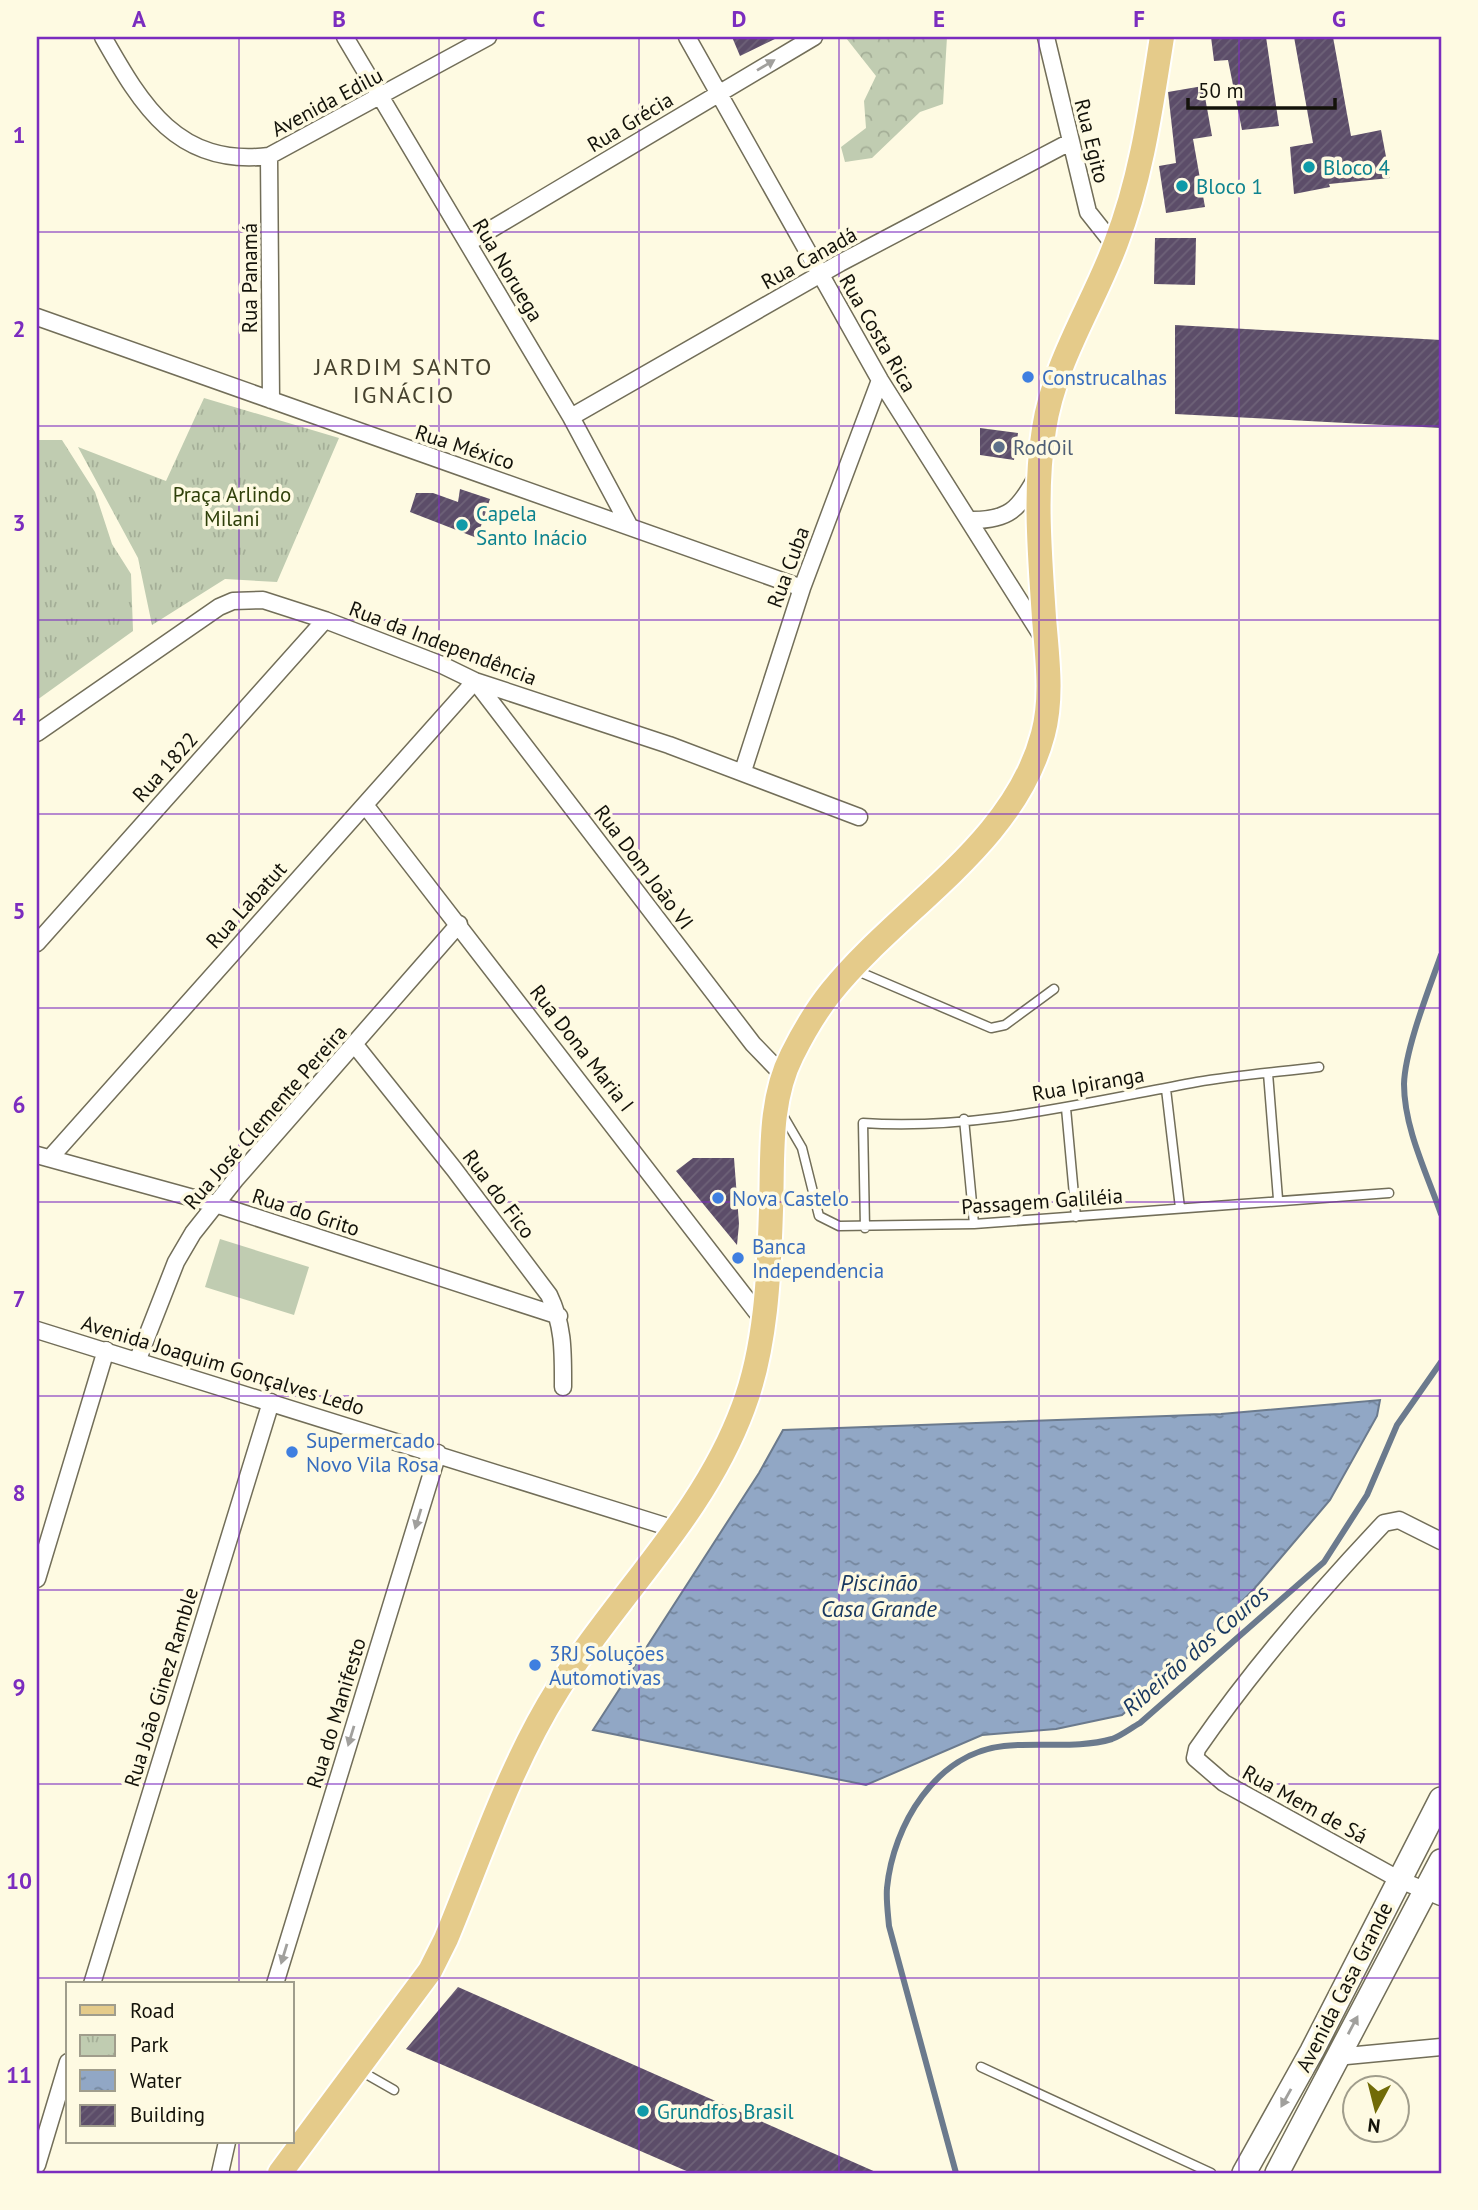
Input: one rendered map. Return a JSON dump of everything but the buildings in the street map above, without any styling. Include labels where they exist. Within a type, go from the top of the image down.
[{"type":"main road","points":[[281,2173],[430,1971],[446,1939],[533,1730],[581,1654],[678,1530],[724,1453],[745,1403],[756,1365],[762,1319],[776,1106],[783,1075],[809,1022],[852,969],[982,840],[1010,803],[1043,735],[1048,697],[1038,474],[1051,395],[1115,246],[1145,143],[1162,37]]},
{"type":"main road","name":"Avenida Casa Grande","points":[[1244,2173],[1312,2051],[1441,1798]]},
{"type":"main road","name":"Avenida Casa Grande","points":[[1277,2173],[1336,2057],[1433,1894],[1441,1861]]},
{"type":"street","name":"Avenida Edilu","points":[[103,37],[135,93],[161,122],[206,153],[251,158],[269,156],[488,37]]},
{"type":"street","name":"Rua Noruega","points":[[345,37],[571,417],[630,527]]},
{"type":"street","name":"Rua Costa Rica","points":[[687,37],[880,380],[1046,643]]},
{"type":"street","name":"Rua Grécia","points":[[468,243],[814,37]]},
{"type":"street","name":"Rua Egito","points":[[1045,37],[1088,212],[1115,246]]},
{"type":"street","name":"Rua Canadá","points":[[571,417],[820,275],[1070,142]]},
{"type":"street","name":"Rua Panamá","points":[[269,156],[271,400]]},
{"type":"street","name":"Rua México","points":[[37,317],[802,588]]},
{"type":"street","name":"Rua Cuba","points":[[743,771],[802,588],[880,380]]},
{"type":"street","points":[[970,520],[991,520],[1009,513],[1022,502],[1038,474]]},
{"type":"street","name":"Rua da Independência","points":[[37,733],[219,607],[233,601],[263,600],[326,620],[442,665],[475,681],[743,771],[859,817]]},
{"type":"street","name":"Rua 1822","points":[[37,943],[326,620]]},
{"type":"street","name":"Rua Labatut","points":[[43,1156],[475,681]]},
{"type":"street","name":"Rua Dom João VI","points":[[475,681],[753,1044],[783,1075]]},
{"type":"street","name":"Rua Dona Maria I","points":[[365,805],[762,1319]]},
{"type":"street","name":"Rua José Clemente Pereira","points":[[138,1359],[176,1262],[215,1204],[459,924]]},
{"type":"street","name":"Rua do Fico","points":[[355,1045],[454,1169],[549,1295],[559,1316],[563,1336],[563,1387]]},
{"type":"street","name":"Rua do Grito","points":[[43,1156],[215,1204],[559,1316]]},
{"type":"street","name":"Avenida Joaquim Gonçalves Ledo","points":[[37,1330],[138,1359],[678,1530]]},
{"type":"street","points":[[37,1579],[106,1350]]},
{"type":"street","name":"Rua João Ginez Ramble","points":[[93,1982],[271,1402]]},
{"type":"street","name":"Rua do Manifesto","points":[[276,1982],[438,1454]]},
{"type":"street","name":"Rua Mem de Sá","points":[[1433,1894],[1399,1880],[1224,1783],[1195,1758],[1197,1749],[1230,1700],[1328,1583],[1384,1523],[1399,1520],[1441,1541]]},
{"type":"street","points":[[1336,2057],[1441,2047]]},
{"type":"street","points":[[37,2165],[66,2069]]},
{"type":"street","points":[[220,2173],[227,2144]]},
{"type":"lane","points":[[852,969],[991,1028],[1005,1025],[1054,989]]},
{"type":"lane","name":"Rua Ipiranga","points":[[865,1228],[863,1123],[964,1119],[1066,1108],[1166,1089],[1319,1067]]},
{"type":"lane","points":[[1268,1073],[1278,1199]]},
{"type":"lane","points":[[1166,1089],[1180,1208]]},
{"type":"lane","name":"Passagem Galiléia","points":[[776,1106],[795,1131],[802,1148],[819,1216],[839,1226],[865,1228],[974,1224],[1278,1199],[1389,1193]]},
{"type":"lane","points":[[1066,1108],[1076,1217]]},
{"type":"lane","points":[[964,1119],[974,1224]]},
{"type":"lane","points":[[981,2067],[1212,2173]]},
{"type":"lane","points":[[359,2070],[394,2090]]},
{"type":"green space","points":[[947,37],[943,104],[920,112],[872,158],[845,162],[841,147],[866,128],[864,101],[876,76],[846,38]]},
{"type":"green space","name":"Praça Arlindo Milani","points":[[204,398],[339,438],[277,582],[225,579],[152,625],[138,558],[78,447],[166,481]]},
{"type":"green space","points":[[37,440],[62,440],[95,492],[112,544],[131,574],[133,631],[37,700]]},
{"type":"green space","points":[[220,1239],[309,1267],[294,1315],[205,1287]]},
{"type":"water","name":"Piscinão Casa Grande","points":[[1380,1400],[1377,1416],[1330,1500],[1255,1588],[1187,1658],[1122,1715],[1056,1729],[982,1735],[866,1785],[593,1730],[759,1473],[783,1430],[1221,1414]]},
{"type":"waterway","name":"Ribeirão dos Couros","points":[[1441,955],[1413,1037],[1404,1084],[1412,1134],[1441,1214]]},
{"type":"waterway","name":"Ribeirão dos Couros","points":[[956,2173],[889,1926],[887,1893],[891,1864],[909,1817],[922,1796],[939,1777],[958,1762],[980,1752],[1004,1746],[1099,1742],[1115,1738],[1140,1723],[1324,1562],[1367,1495],[1397,1425],[1441,1362]]},
{"type":"place","name":"Bloco 4","points":[[1309,167]]},
{"type":"place","name":"Bloco 1","points":[[1182,186]]},
{"type":"place","name":"Construcalhas","points":[[1028,377]]},
{"type":"place","name":"RodOil","points":[[999,447]]},
{"type":"place","name":"Capela Santo Inácio","points":[[462,525]]},
{"type":"place","name":"Nova Castelo","points":[[718,1198]]},
{"type":"place","name":"Banca Independencia","points":[[738,1258]]},
{"type":"place","name":"Supermercado Novo Vila Rosa","points":[[292,1452]]},
{"type":"place","name":"3RJ Soluções Automotivas","points":[[535,1665]]},
{"type":"place","name":"Grundfos Brasil","points":[[643,2111]]},
{"type":"district","name":"JARDIM SANTO IGNÁCIO","points":[[404,380]]}]
